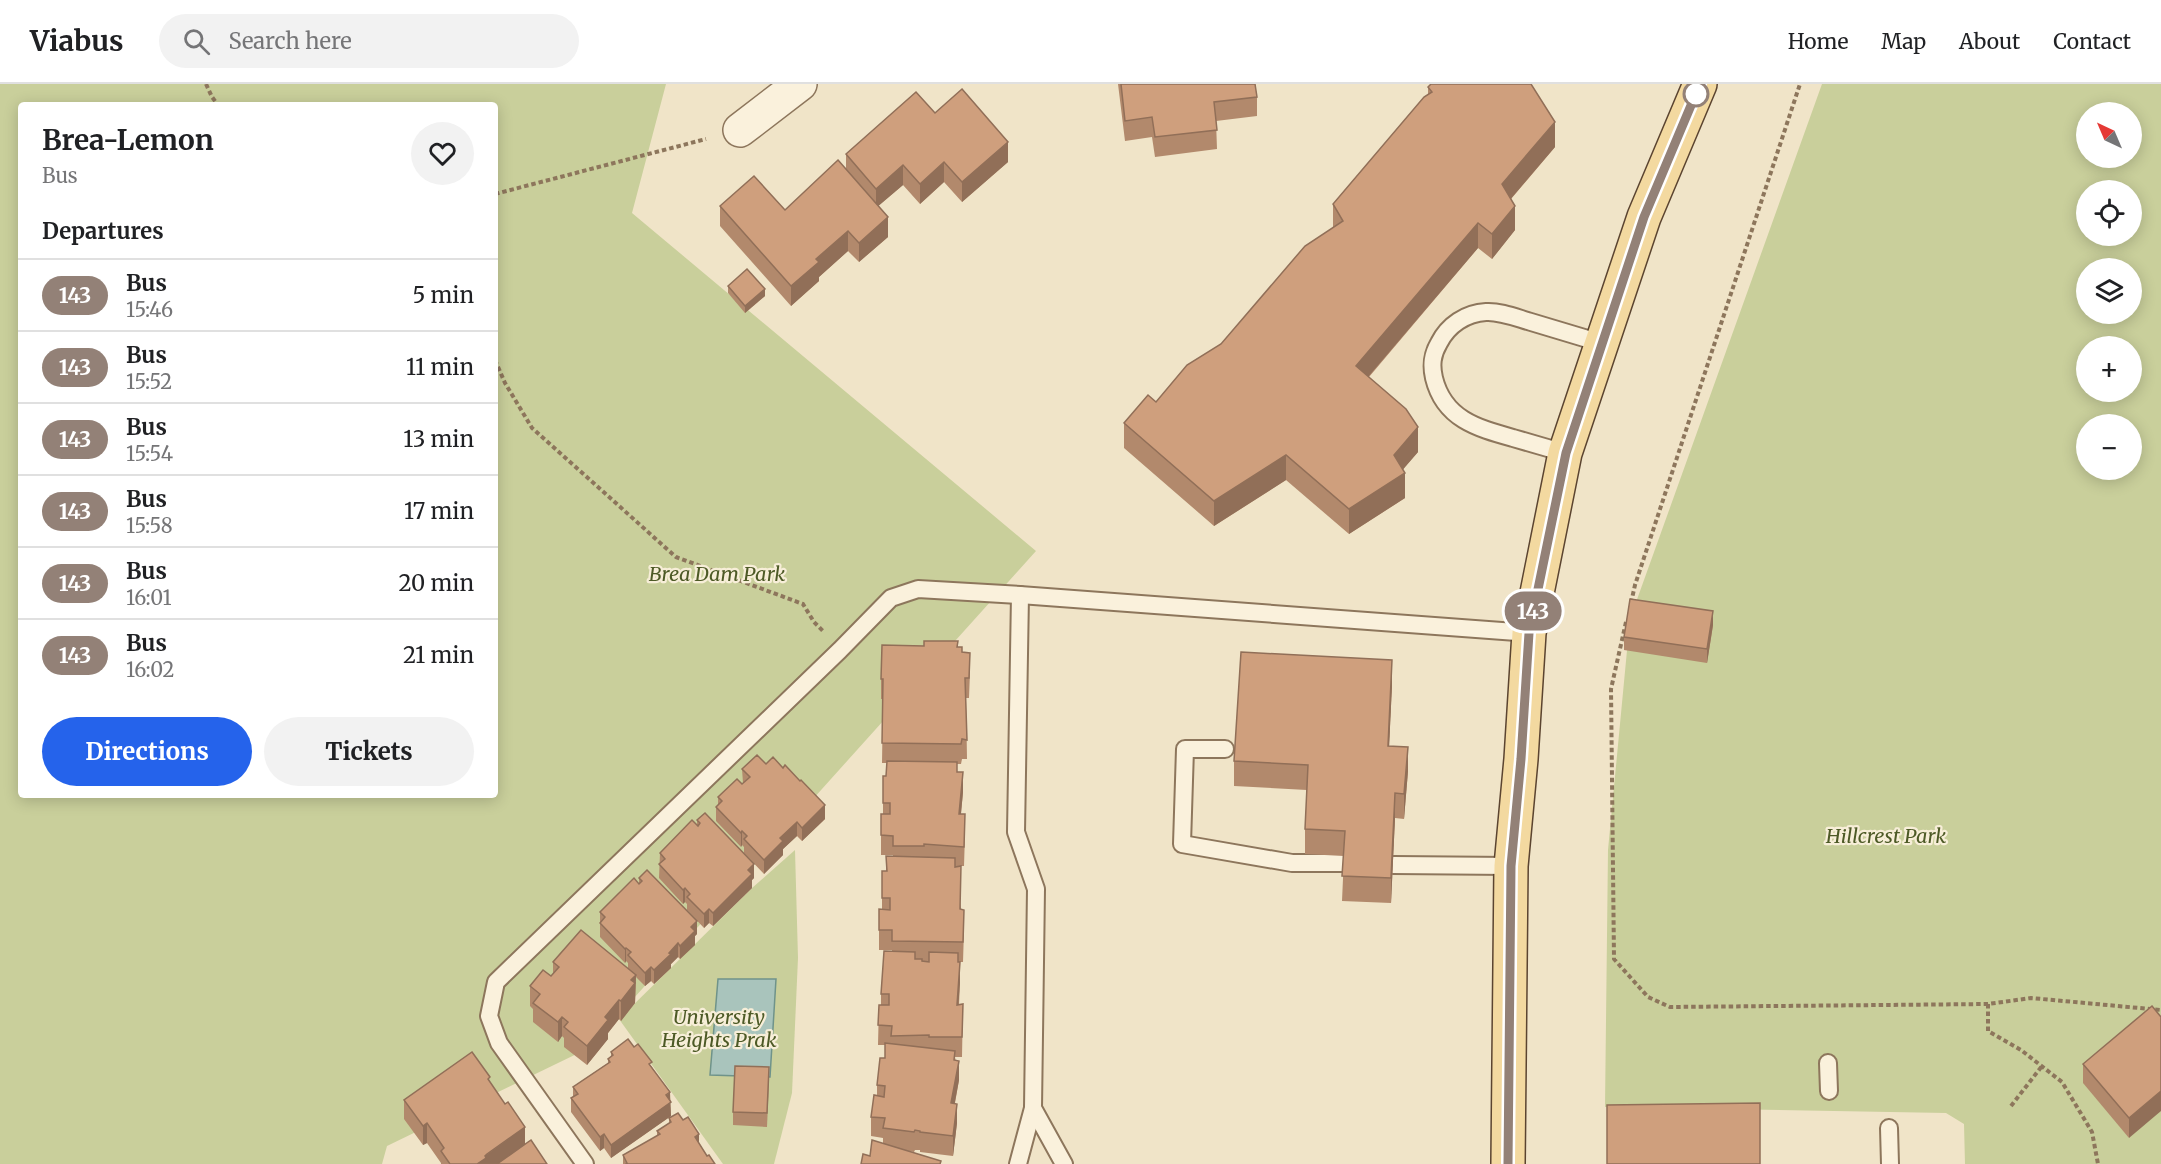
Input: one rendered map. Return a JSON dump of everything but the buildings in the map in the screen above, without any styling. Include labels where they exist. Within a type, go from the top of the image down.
[{"type":"main road","points":[[1508,1164],[1511,866],[1529,633],[1566,453],[1644,217],[1700,84]]},
{"type":"street","points":[[740,130],[801,84]]},
{"type":"lane","points":[[1566,453],[1476,428],[1456,415],[1444,402],[1436,386],[1432,370],[1433,355],[1450,327],[1466,316],[1487,312],[1512,316],[1601,343]]},
{"type":"lane","points":[[585,1164],[499,1043],[489,1016],[496,982],[891,598],[918,590],[1020,595],[1529,633]]},
{"type":"lane","points":[[1018,1164],[1033,1108],[1036,889],[1016,832],[1020,595]]},
{"type":"lane","points":[[1225,749],[1185,749],[1182,844],[1292,863],[1344,863]]},
{"type":"lane","points":[[1393,865],[1511,866]]},
{"type":"lane","points":[[1828,1063],[1829,1091]]},
{"type":"lane","points":[[1033,1108],[1064,1164]]},
{"type":"lane","points":[[1889,1128],[1890,1164]]},
{"type":"path","points":[[207,84],[216,102]]},
{"type":"path","points":[[1630,608],[1635,585],[1800,84]]},
{"type":"path","points":[[498,193],[740,130]]},
{"type":"path","points":[[498,367],[531,428],[676,557],[803,604],[814,622],[840,650]]},
{"type":"path","points":[[1627,620],[1611,689],[1614,959],[1648,997],[1670,1007],[1988,1004],[2031,998],[2161,1010]]},
{"type":"path","points":[[1988,1004],[1988,1031],[2021,1050],[2062,1082],[2092,1132],[2098,1164]]},
{"type":"path","points":[[2011,1106],[2042,1066]]},
{"type":"green space","name":"Brea Dam Park","points":[[0,84],[666,84],[632,213],[1036,551],[589,1048],[387,1146],[382,1164],[0,1164]]},
{"type":"green space","name":"Hillcrest Park","points":[[1822,84],[2161,84],[2161,1164],[1965,1164],[1964,1124],[1946,1113],[1605,1107],[1608,850],[1630,619]]},
{"type":"green space","name":"University Heights Prak","points":[[795,850],[798,958],[792,1093],[774,1164],[723,1164],[619,1019],[752,888]]},
{"type":"water","points":[[718,979],[776,979],[770,1077],[710,1075]]},
{"type":"bus line","name":"143","points":[[1508,1164],[1511,866],[1529,633],[1566,453],[1644,217],[1700,84]]}]
